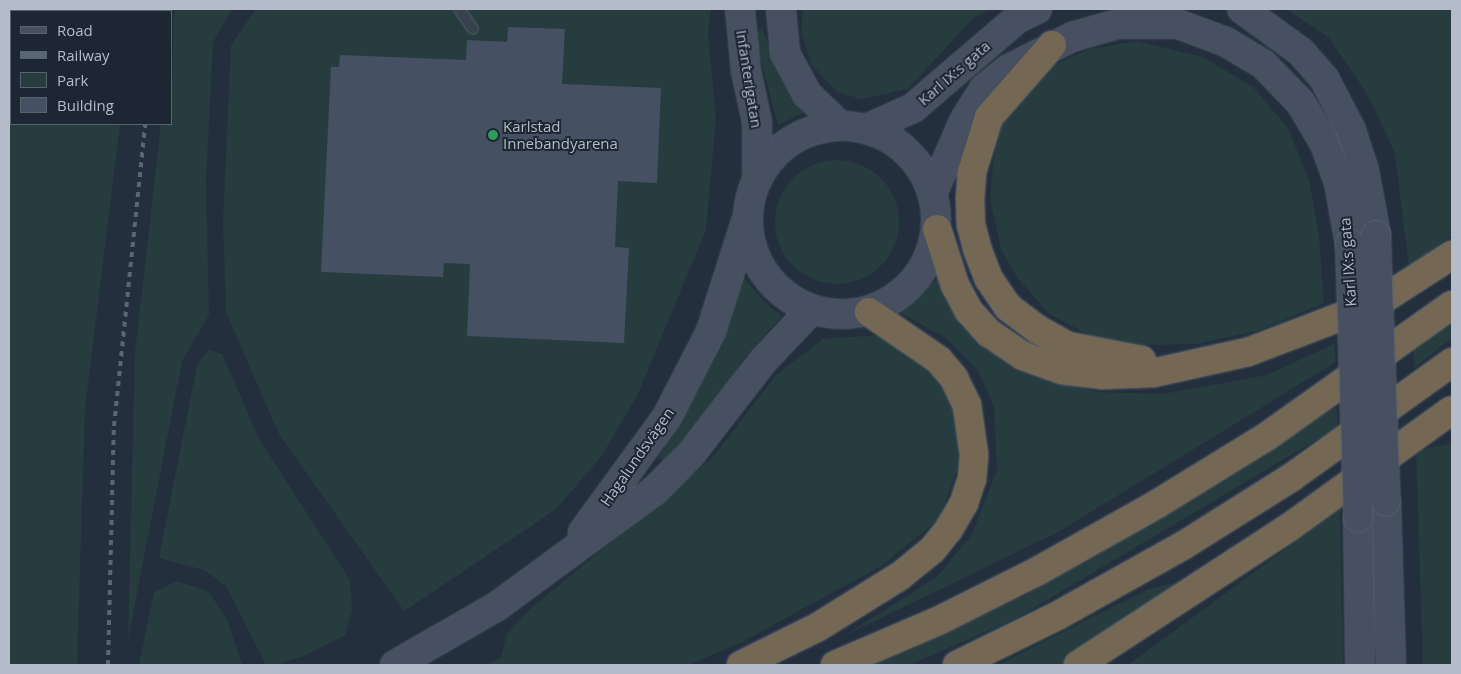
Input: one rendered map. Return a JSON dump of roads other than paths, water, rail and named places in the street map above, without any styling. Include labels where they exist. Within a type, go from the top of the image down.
[{"type":"highway","points":[[1052,44],[989,117],[972,172],[971,224],[978,251],[989,279],[1008,307],[1039,330],[1068,346],[1176,366]]},
{"type":"highway","points":[[937,229],[955,285],[969,311],[989,333],[1023,356],[1062,370],[1102,375],[1153,373],[1176,366],[1248,352],[1378,302],[1452,255]]},
{"type":"highway","points":[[835,665],[940,620],[1036,572],[1157,504],[1266,437],[1452,305]]},
{"type":"highway","points":[[741,665],[818,627],[900,576],[932,550],[949,529],[964,503],[972,480],[974,455],[968,404],[939,360],[869,312]]},
{"type":"highway","points":[[957,665],[1058,616],[1184,545],[1292,477],[1452,362]]},
{"type":"highway","points":[[1078,665],[1439,430],[1452,410]]},
{"type":"highway","points":[[1103,665],[1139,627]]},
{"type":"street","name":"Infanterigatan","points":[[740,9],[746,71],[757,122],[757,179]]},
{"type":"street","points":[[747,216],[751,247],[764,274],[785,296],[812,310],[840,315],[869,312],[894,300],[916,281],[930,257],[937,229],[933,192],[918,164],[901,147],[853,127],[807,94],[785,53],[781,9]]},
{"type":"street","name":"Karl IX:s gata","points":[[757,179],[771,158],[791,141],[814,130],[853,127],[913,108],[1018,18],[1037,9]]},
{"type":"street","name":"Karl IX:s gata","points":[[1242,9],[1302,52],[1325,80],[1351,130],[1362,162],[1376,235],[1391,665]]},
{"type":"street","name":"Karl IX:s gata","points":[[933,192],[964,121],[984,89],[1009,69],[1052,44],[1117,24],[1178,24],[1226,42],[1263,64],[1300,102],[1325,144],[1341,192],[1350,244],[1360,665]]},
{"type":"street","name":"Hagalundsvägen","points":[[569,552],[667,417],[711,331],[757,179]]},
{"type":"street","name":"Hagalundsvägen","points":[[395,665],[496,606],[654,491],[691,454],[762,362],[812,310]]},
{"type":"lane","points":[[459,9],[473,29]]},
{"type":"railway","points":[[108,665],[114,426],[145,125]]},
{"type":"place","name":"Karlstad Innebandyarena","points":[[493,135]]}]
